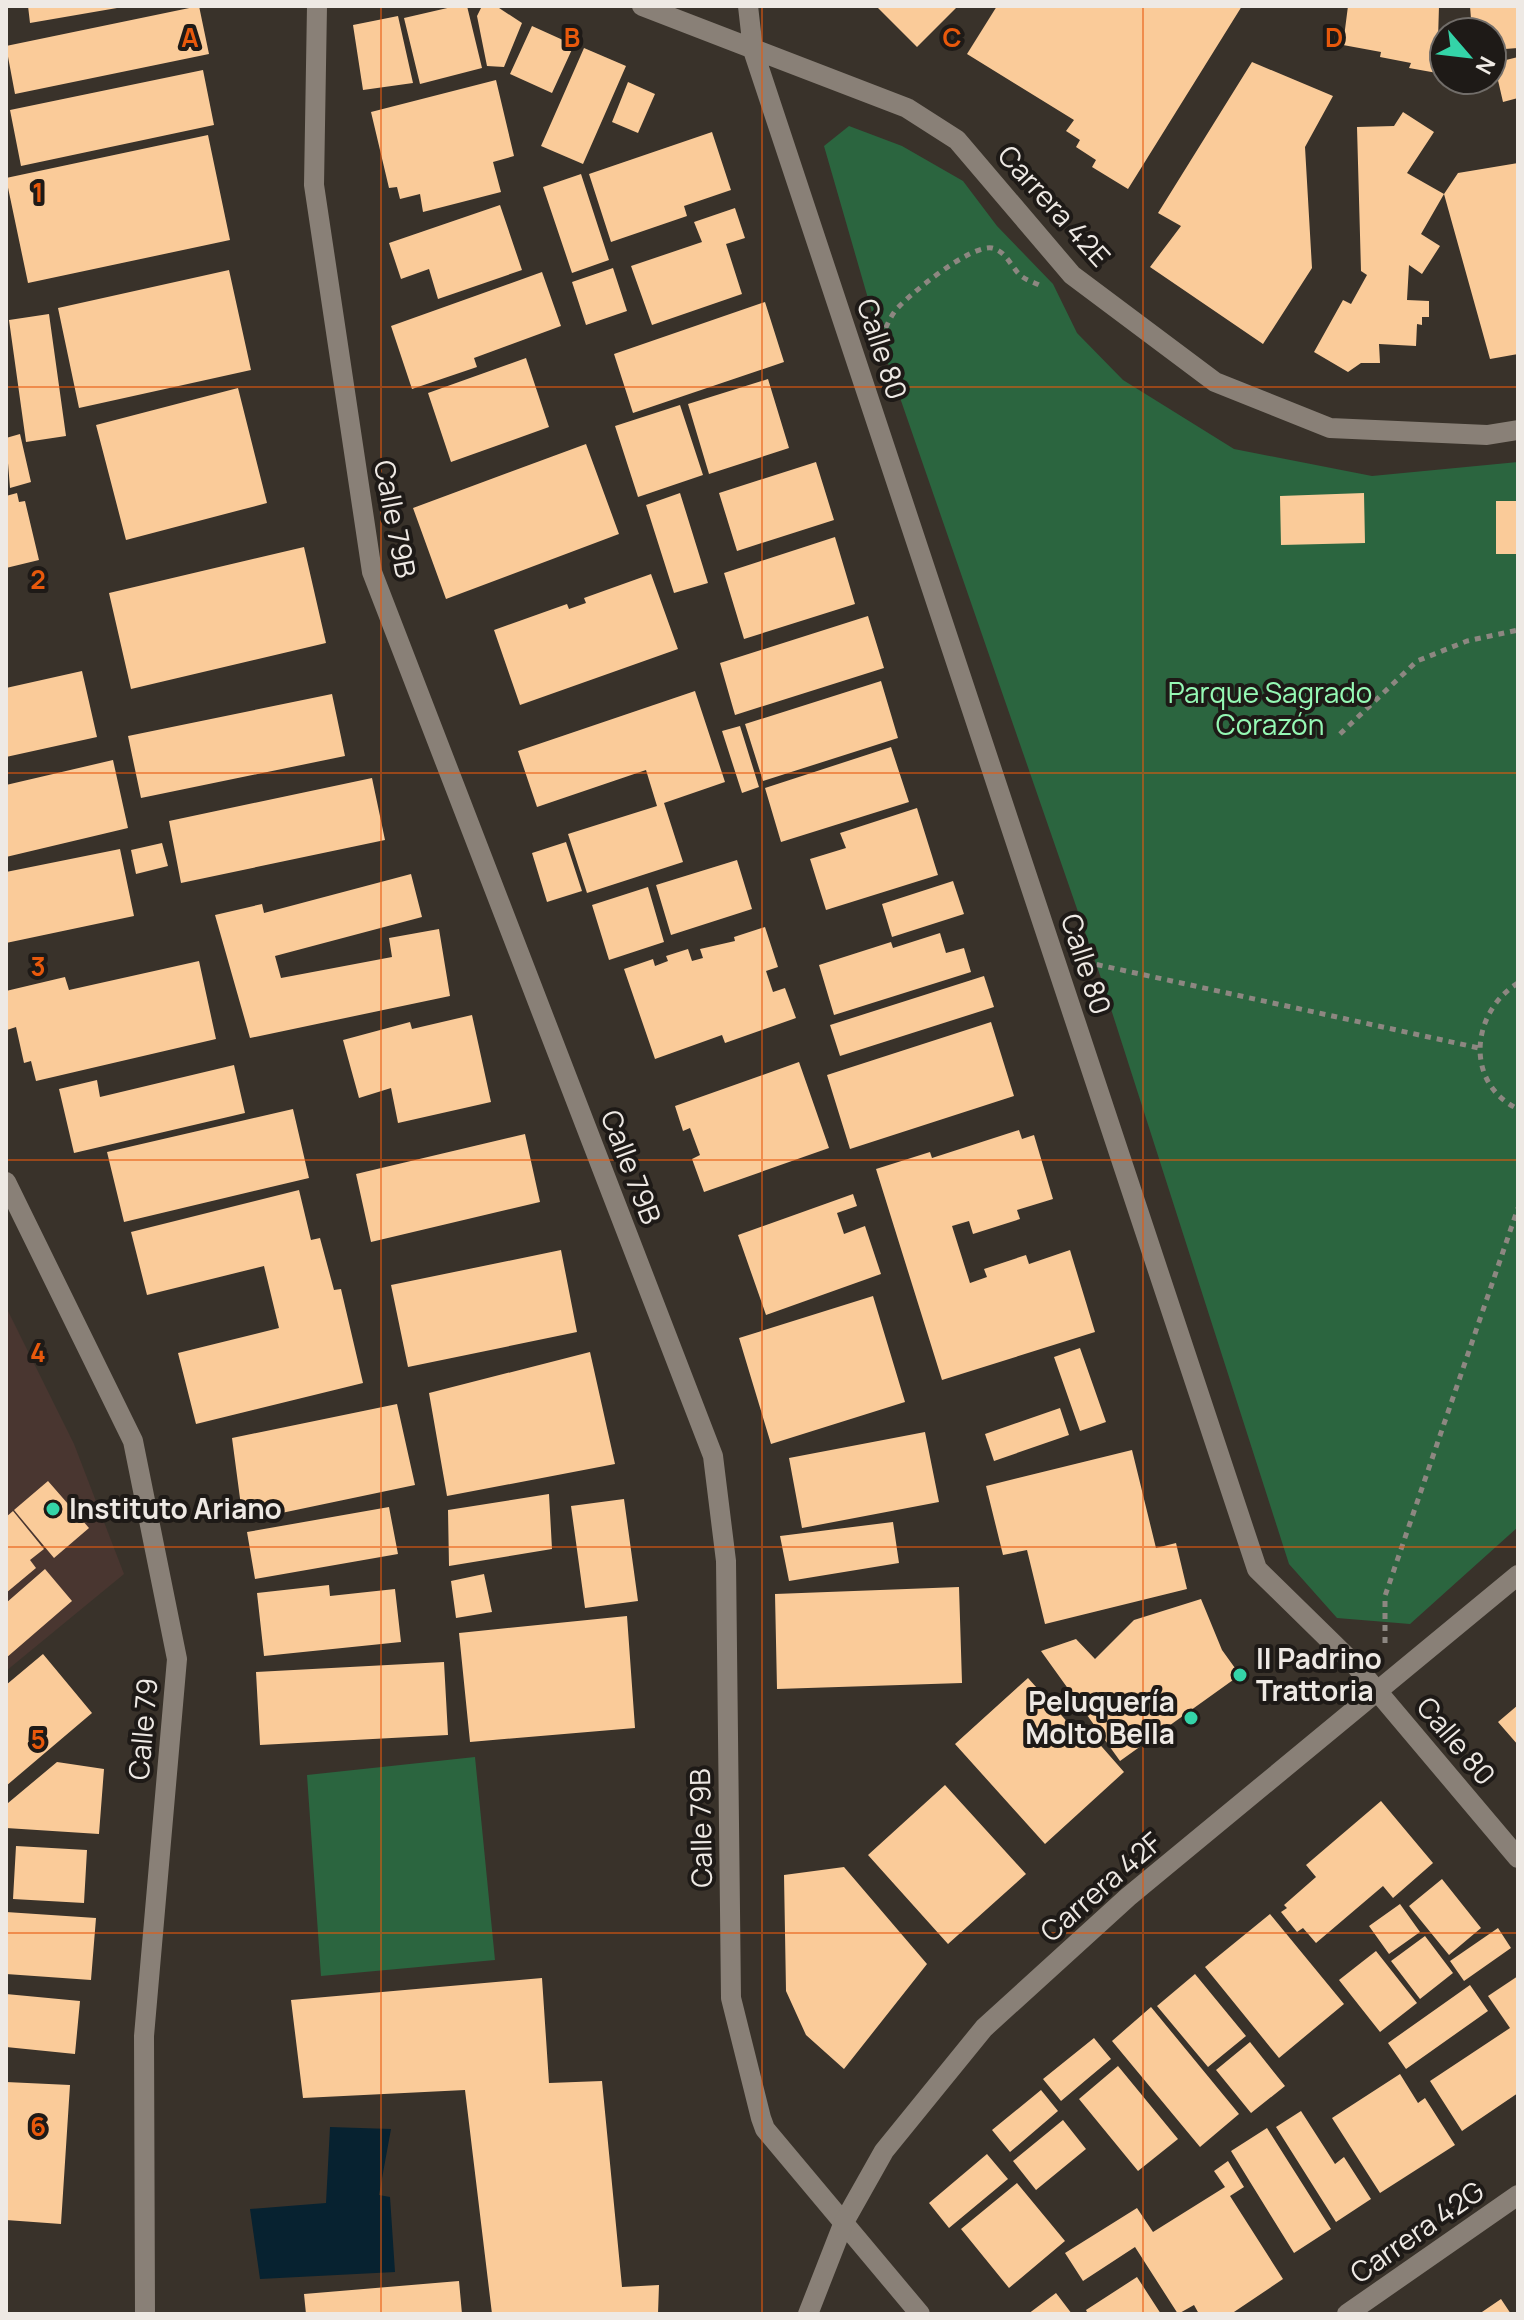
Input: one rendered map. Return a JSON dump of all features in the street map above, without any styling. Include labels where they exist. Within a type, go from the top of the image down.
[{"type":"street","name":"Calle 79B","points":[[317,6],[314,185],[372,572],[713,1456],[726,1561],[731,1998],[765,2129],[920,2314]]},
{"type":"street","name":"Carrera 42E","points":[[642,6],[907,108],[957,140],[1072,275],[1215,382],[1330,428],[1487,435],[1518,430]]},
{"type":"street","name":"Calle 80","points":[[748,6],[753,50],[1257,1569],[1356,1666],[1518,1858]]},
{"type":"street","name":"Calle 79","points":[[6,1182],[133,1441],[177,1659],[144,2036],[145,2314]]},
{"type":"street","name":"Carrera 42F","points":[[808,2314],[844,2222],[884,2151],[984,2028],[1128,1897],[1518,1575]]},
{"type":"street","name":"Carrera 42G","points":[[1347,2314],[1518,2195]]},
{"type":"path","points":[[861,374],[895,312],[953,262],[991,248],[1012,263],[1018,274],[1040,285],[1072,275]]},
{"type":"path","points":[[1340,734],[1417,661],[1467,641],[1518,630]]},
{"type":"path","points":[[1053,954],[1479,1048]]},
{"type":"path","points":[[1518,983],[1491,1007],[1482,1026],[1479,1048],[1482,1069],[1492,1089],[1518,1109]]},
{"type":"path","points":[[1385,1643],[1385,1596],[1518,1208]]},
{"type":"shaded area","name":"Instituto Ariano","points":[[6,1307],[74,1444],[124,1574],[6,1671]]},
{"type":"green space","name":"Parque Sagrado Corazón","points":[[849,126],[902,146],[963,181],[997,226],[1053,284],[1077,333],[1123,380],[1234,449],[1372,476],[1518,462],[1518,1527],[1410,1624],[1337,1618],[1289,1564],[1102,981],[880,340],[824,146]]},
{"type":"green space","points":[[475,1757],[495,1960],[321,1976],[307,1775]]},
{"type":"water","points":[[330,2127],[391,2129],[379,2195],[390,2197],[395,2272],[260,2279],[250,2209],[326,2203]]},
{"type":"building","points":[[28,6],[116,6],[117,8],[30,23]]},
{"type":"building","points":[[199,6],[209,54],[15,94],[6,46]]},
{"type":"building","points":[[467,6],[482,68],[420,84],[404,18]]},
{"type":"building","points":[[482,6],[496,6],[522,23],[504,67],[487,66],[477,16]]},
{"type":"building","points":[[958,6],[917,47],[878,8]]},
{"type":"building","points":[[997,6],[1242,6],[1128,189],[1092,167],[1096,160],[1076,147],[1080,140],[1066,131],[1074,120],[967,54]]},
{"type":"building","points":[[1348,6],[1439,6],[1439,16],[1428,16],[1428,71],[1409,68],[1411,63],[1380,57],[1381,52],[1343,45]]},
{"type":"building","points":[[1470,6],[1518,6],[1518,48],[1508,49],[1508,16],[1471,16]]},
{"type":"building","points":[[398,16],[413,83],[363,90],[353,25]]},
{"type":"building","points":[[532,26],[574,45],[552,93],[510,74]]},
{"type":"building","points":[[584,48],[626,66],[583,164],[541,146]]},
{"type":"building","points":[[1518,57],[1518,98],[1503,102],[1502,96],[1508,96],[1508,60]]},
{"type":"building","points":[[1252,62],[1333,96],[1305,147],[1312,268],[1263,344],[1150,267],[1181,226],[1158,213]]},
{"type":"building","points":[[203,70],[214,125],[21,166],[10,110]]},
{"type":"building","points":[[496,80],[514,156],[493,162],[501,192],[423,212],[420,194],[400,199],[397,187],[389,188],[371,112]]},
{"type":"building","points":[[628,82],[655,94],[638,133],[612,122]]},
{"type":"building","points":[[1403,112],[1434,132],[1407,173],[1444,194],[1421,234],[1440,246],[1422,274],[1409,265],[1407,300],[1429,301],[1429,317],[1422,317],[1422,325],[1417,324],[1416,346],[1379,344],[1380,363],[1361,363],[1348,372],[1314,352],[1343,300],[1351,304],[1367,275],[1361,271],[1357,127],[1394,126]]},
{"type":"building","points":[[712,132],[731,190],[684,206],[687,216],[611,242],[589,174]]},
{"type":"building","points":[[208,135],[230,240],[28,283],[6,178]]},
{"type":"building","points":[[1518,163],[1518,354],[1490,359],[1444,194],[1458,173]]},
{"type":"building","points":[[581,174],[609,260],[572,273],[543,187]]},
{"type":"building","points":[[500,205],[522,270],[438,299],[429,269],[401,279],[389,243]]},
{"type":"building","points":[[735,208],[745,238],[726,244],[742,294],[652,325],[631,266],[702,242],[694,222]]},
{"type":"building","points":[[613,268],[627,311],[586,325],[572,282]]},
{"type":"building","points":[[229,270],[251,370],[79,408],[58,308]]},
{"type":"building","points":[[542,272],[561,326],[474,358],[477,367],[412,389],[391,326]]},
{"type":"building","points":[[765,302],[784,362],[633,413],[614,354]]},
{"type":"building","points":[[49,314],[66,436],[26,442],[9,320]]},
{"type":"building","points":[[526,358],[549,427],[451,462],[428,393]]},
{"type":"building","points":[[768,379],[789,448],[709,474],[688,404]]},
{"type":"building","points":[[238,388],[267,503],[126,540],[96,425]]},
{"type":"building","points":[[680,405],[703,475],[638,497],[615,426]]},
{"type":"building","points":[[20,434],[31,482],[10,488],[6,438]]},
{"type":"building","points":[[586,444],[619,534],[446,599],[413,508]]},
{"type":"building","points":[[816,462],[834,520],[737,551],[719,493]]},
{"type":"building","points":[[17,493],[19,502],[25,501],[39,560],[6,568],[6,496]]},
{"type":"building","points":[[680,493],[708,583],[674,593],[646,505]]},
{"type":"building","points":[[1364,493],[1365,543],[1281,545],[1280,496]]},
{"type":"building","points":[[1496,501],[1518,501],[1518,554],[1496,554]]},
{"type":"building","points":[[835,537],[855,604],[744,639],[724,573]]},
{"type":"building","points":[[304,547],[326,643],[131,689],[109,593]]},
{"type":"building","points":[[651,574],[678,649],[520,705],[494,630],[567,604],[569,609],[586,603],[584,598]]},
{"type":"building","points":[[868,616],[884,668],[735,715],[720,663]]},
{"type":"building","points":[[82,671],[97,737],[6,757],[6,688]]},
{"type":"building","points":[[881,681],[898,738],[763,781],[745,724]]},
{"type":"building","points":[[695,691],[725,782],[664,803],[683,862],[587,893],[568,834],[657,806],[646,770],[537,807],[518,751]]},
{"type":"building","points":[[332,694],[345,756],[141,798],[128,736]]},
{"type":"building","points":[[740,726],[759,787],[742,793],[722,731]]},
{"type":"building","points":[[891,747],[909,802],[781,842],[765,788]]},
{"type":"building","points":[[113,760],[128,828],[6,857],[6,785]]},
{"type":"building","points":[[372,778],[385,840],[181,883],[169,821]]},
{"type":"building","points":[[917,808],[938,875],[826,910],[810,859],[846,848],[840,833]]},
{"type":"building","points":[[566,842],[582,891],[547,902],[532,853]]},
{"type":"building","points":[[162,843],[168,866],[136,874],[131,850]]},
{"type":"building","points":[[120,849],[134,916],[6,943],[6,872]]},
{"type":"building","points":[[737,860],[752,909],[671,935],[656,885]]},
{"type":"building","points":[[411,874],[422,917],[275,956],[281,978],[392,957],[389,938],[439,929],[450,996],[250,1038],[215,915],[262,904],[264,913]]},
{"type":"building","points":[[953,881],[964,914],[892,937],[882,904]]},
{"type":"building","points":[[648,887],[664,942],[609,960],[592,905]]},
{"type":"building","points":[[765,927],[778,967],[766,971],[773,992],[785,988],[796,1018],[725,1043],[722,1035],[655,1059],[624,969],[653,959],[655,966],[668,961],[666,956],[688,949],[692,961],[703,958],[700,949],[735,941],[734,937]]},
{"type":"building","points":[[940,933],[946,953],[964,948],[971,972],[834,1015],[819,965],[891,942],[893,948]]},
{"type":"building","points":[[199,961],[216,1039],[36,1081],[31,1061],[24,1063],[16,1027],[7,1030],[6,991],[65,977],[69,990]]},
{"type":"building","points":[[984,976],[994,1007],[840,1056],[830,1025]]},
{"type":"building","points":[[472,1015],[491,1102],[398,1123],[391,1088],[359,1098],[343,1040],[410,1022],[412,1029]]},
{"type":"building","points":[[991,1022],[1014,1096],[850,1149],[827,1075]]},
{"type":"building","points":[[799,1062],[829,1148],[704,1192],[692,1159],[700,1155],[690,1128],[683,1131],[675,1106]]},
{"type":"building","points":[[234,1065],[245,1113],[74,1153],[59,1089],[97,1080],[100,1097]]},
{"type":"building","points":[[293,1109],[309,1178],[124,1222],[107,1152]]},
{"type":"building","points":[[1019,1130],[1022,1139],[1034,1135],[1053,1199],[1017,1210],[1020,1219],[973,1234],[969,1221],[952,1226],[970,1283],[987,1277],[984,1269],[1026,1255],[1029,1264],[1070,1250],[1095,1332],[942,1380],[876,1169],[930,1152],[932,1158]]},
{"type":"building","points":[[525,1134],[540,1202],[371,1242],[356,1174]]},
{"type":"building","points":[[299,1190],[311,1240],[320,1238],[334,1290],[341,1289],[363,1383],[196,1424],[178,1353],[279,1328],[264,1266],[147,1295],[131,1232]]},
{"type":"building","points":[[853,1194],[857,1206],[837,1213],[844,1234],[865,1226],[881,1274],[766,1315],[738,1235]]},
{"type":"building","points":[[561,1250],[577,1332],[408,1367],[391,1285]]},
{"type":"building","points":[[873,1296],[905,1402],[771,1444],[739,1338]]},
{"type":"building","points":[[1080,1348],[1106,1422],[1080,1431],[1054,1357]]},
{"type":"building","points":[[590,1352],[615,1464],[447,1496],[429,1393]]},
{"type":"building","points":[[397,1404],[415,1485],[243,1521],[232,1438]]},
{"type":"building","points":[[1060,1408],[1069,1435],[994,1461],[985,1434]]},
{"type":"building","points":[[925,1432],[939,1502],[802,1528],[789,1458]]},
{"type":"building","points":[[1132,1450],[1156,1548],[1176,1543],[1187,1589],[1045,1624],[1027,1550],[1003,1555],[986,1486]]},
{"type":"building","points":[[48,1481],[89,1528],[54,1558],[14,1510]]},
{"type":"building","points":[[549,1494],[552,1549],[449,1566],[448,1510]]},
{"type":"building","points":[[624,1499],[638,1601],[585,1608],[571,1506]]},
{"type":"building","points":[[389,1507],[398,1554],[255,1579],[247,1532]]},
{"type":"building","points":[[13,1511],[44,1549],[30,1560],[36,1568],[6,1593],[6,1517]]},
{"type":"building","points":[[893,1522],[899,1563],[789,1581],[780,1536]]},
{"type":"building","points":[[45,1569],[72,1601],[6,1658],[6,1603]]},
{"type":"building","points":[[484,1574],[492,1612],[456,1618],[451,1581]]},
{"type":"building","points":[[329,1585],[330,1596],[395,1589],[401,1642],[264,1656],[257,1593]]},
{"type":"building","points":[[959,1587],[962,1683],[777,1689],[775,1594]]},
{"type":"building","points":[[1201,1599],[1222,1650],[1240,1675],[1120,1761],[1041,1651],[1076,1639],[1095,1659],[1134,1620]]},
{"type":"building","points":[[627,1616],[635,1728],[470,1742],[459,1633]]},
{"type":"building","points":[[43,1654],[92,1713],[6,1786],[6,1685]]},
{"type":"building","points":[[444,1662],[448,1735],[260,1745],[256,1672]]},
{"type":"building","points":[[1028,1678],[1088,1745],[1095,1739],[1124,1772],[1045,1844],[955,1744]]},
{"type":"building","points":[[1518,1705],[1518,1745],[1498,1722]]},
{"type":"building","points":[[57,1762],[104,1769],[99,1834],[6,1828],[8,1803]]},
{"type":"building","points":[[945,1785],[1026,1874],[948,1944],[868,1855]]},
{"type":"building","points":[[1381,1801],[1433,1863],[1393,1898],[1383,1886],[1316,1943],[1303,1928],[1297,1932],[1281,1912],[1287,1908],[1284,1905],[1316,1877],[1306,1865]]},
{"type":"building","points":[[16,1846],[87,1850],[84,1903],[13,1899]]},
{"type":"building","points":[[844,1867],[927,1964],[844,2069],[806,2035],[786,1991],[784,1875]]},
{"type":"building","points":[[1442,1879],[1481,1928],[1449,1955],[1409,1906]]},
{"type":"building","points":[[1400,1904],[1420,1932],[1389,1954],[1369,1926]]},
{"type":"building","points":[[6,1912],[96,1918],[91,1980],[6,1974]]},
{"type":"building","points":[[1270,1914],[1344,2004],[1279,2058],[1205,1967]]},
{"type":"building","points":[[1498,1928],[1511,1948],[1464,1981],[1450,1961]]},
{"type":"building","points":[[1425,1936],[1453,1973],[1420,1999],[1391,1961]]},
{"type":"building","points":[[1376,1951],[1417,2003],[1380,2032],[1339,1980]]},
{"type":"building","points":[[1195,1974],[1246,2036],[1208,2067],[1157,2006]]},
{"type":"building","points":[[1518,1976],[1518,2093],[1462,2131],[1430,2081],[1510,2028],[1488,1996]]},
{"type":"building","points":[[542,1978],[549,2083],[602,2081],[622,2287],[659,2285],[658,2314],[492,2314],[465,2090],[303,2098],[291,2000]]},
{"type":"building","points":[[1470,1985],[1488,2011],[1406,2069],[1388,2043]]},
{"type":"building","points":[[6,1994],[80,2001],[75,2054],[6,2047]]},
{"type":"building","points":[[1151,2007],[1239,2114],[1200,2147],[1112,2041]]},
{"type":"building","points":[[1094,2038],[1111,2059],[1061,2101],[1043,2079]]},
{"type":"building","points":[[1250,2042],[1285,2086],[1251,2113],[1216,2070]]},
{"type":"building","points":[[1118,2066],[1178,2139],[1138,2171],[1079,2099]]},
{"type":"building","points":[[1400,2074],[1418,2103],[1425,2098],[1455,2145],[1380,2193],[1332,2118]]},
{"type":"building","points":[[6,2082],[70,2085],[61,2224],[6,2220]]},
{"type":"building","points":[[1041,2090],[1058,2111],[1010,2152],[992,2130]]},
{"type":"building","points":[[1301,2111],[1335,2164],[1344,2157],[1371,2199],[1336,2222],[1276,2127]]},
{"type":"building","points":[[1063,2120],[1086,2149],[1036,2190],[1013,2161]]},
{"type":"building","points":[[1267,2128],[1331,2229],[1294,2253],[1231,2151]]},
{"type":"building","points":[[987,2154],[1008,2179],[949,2228],[929,2203]]},
{"type":"building","points":[[1228,2161],[1244,2187],[1230,2196],[1283,2279],[1231,2314],[1199,2314],[1194,2305],[1178,2314],[1135,2247],[1083,2281],[1065,2253],[1137,2208],[1153,2232],[1225,2187],[1214,2171]]},
{"type":"building","points":[[1017,2183],[1065,2241],[1009,2288],[961,2229]]},
{"type":"building","points":[[1137,2277],[1161,2314],[1088,2314],[1086,2310]]},
{"type":"building","points":[[459,2281],[462,2314],[306,2314],[304,2294]]},
{"type":"building","points":[[1056,2293],[1072,2314],[1028,2314]]},
{"type":"building","points":[[1501,2299],[1511,2314],[1479,2314]]},
{"type":"place","name":"Instituto Ariano","points":[[53,1509]]},
{"type":"place","name":"Il Padrino Trattoria","points":[[1240,1675]]},
{"type":"place","name":"Peluquería Molto Bella","points":[[1191,1718]]}]
